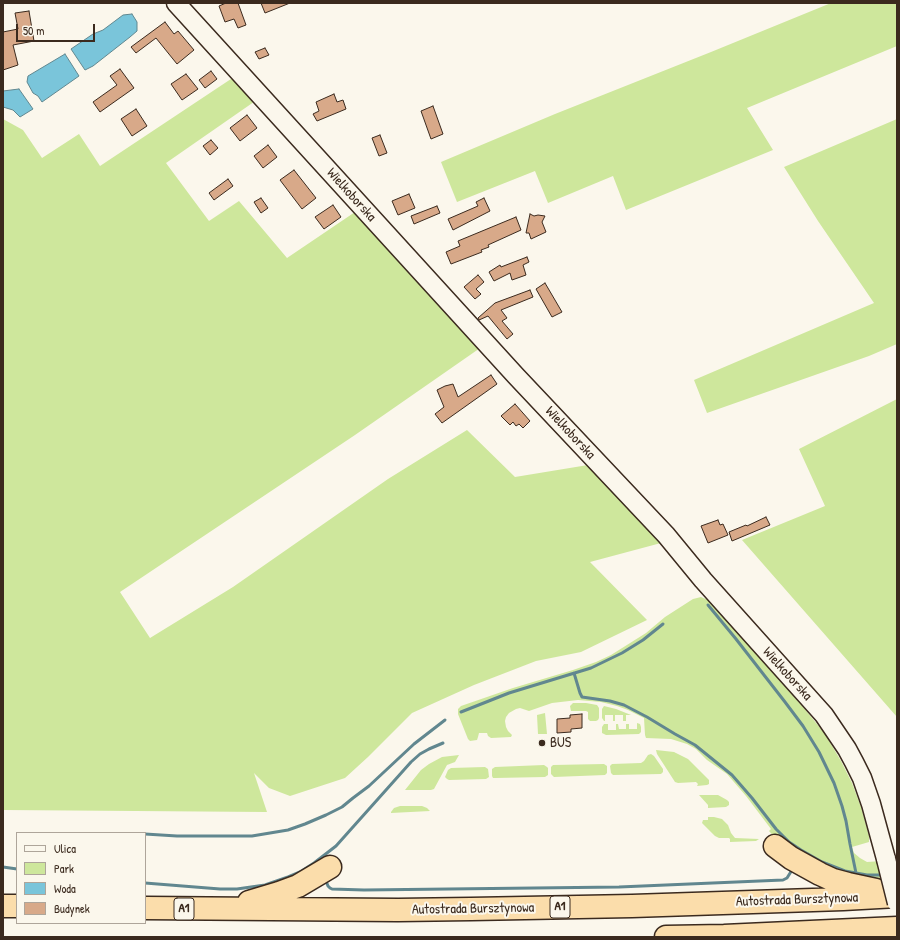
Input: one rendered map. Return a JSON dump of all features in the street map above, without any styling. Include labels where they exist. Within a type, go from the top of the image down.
[{"type":"highway","points":[[775,846],[805,867],[833,880],[897,894]]},
{"type":"highway","points":[[223,909],[279,893],[315,877],[330,868]]},
{"type":"highway","name":"Autostrada Bursztynowa","points":[[146,908],[406,910],[624,906],[843,899],[897,894]]},
{"type":"highway","points":[[3,906],[16,906]]},
{"type":"highway","points":[[666,937],[724,936],[897,928]]},
{"type":"highway","points":[[874,937],[897,933]]},
{"type":"street","name":"Wielkoborska","points":[[176,3],[516,376],[666,535],[703,580],[824,716],[847,749],[862,778],[871,804],[897,903]]},
{"type":"green space","points":[[831,3],[897,3],[897,46],[747,108],[773,150],[626,210],[613,176],[548,203],[535,171],[457,202],[441,162],[555,114]]},
{"type":"green space","points":[[240,73],[261,97],[166,163],[209,221],[239,201],[287,258],[358,210],[483,346],[355,435],[120,592],[150,638],[233,587],[388,479],[467,430],[515,477],[588,465],[661,543],[590,562],[647,620],[581,652],[536,661],[474,685],[412,713],[345,778],[290,796],[269,788],[254,773],[267,812],[3,810],[3,119],[23,130],[42,158],[79,134],[100,166]]},
{"type":"green space","points":[[897,119],[897,344],[869,356],[707,413],[694,380],[874,303],[818,221],[784,167]]},
{"type":"green space","points":[[897,399],[897,717],[742,540],[825,506],[799,449]]},
{"type":"green space","points":[[701,597],[708,600],[804,708],[825,734],[852,783],[861,807],[869,836],[869,842],[852,847],[854,853],[867,862],[897,860],[897,882],[876,882],[838,875],[776,839],[769,831],[771,829],[727,774],[707,760],[696,749],[687,744],[671,739],[646,738],[644,718],[617,706],[601,702],[578,700],[552,703],[529,711],[520,708],[509,713],[506,717],[506,727],[512,735],[511,737],[491,738],[487,733],[479,733],[477,740],[470,741],[468,739],[458,714],[458,709],[461,706],[596,662],[611,655],[646,633],[665,617],[693,599]]},
{"type":"green space","points":[[573,703],[597,705],[599,708],[598,720],[590,721],[588,719],[588,712],[586,711],[571,711],[570,706]]},
{"type":"green space","points":[[604,706],[631,715],[626,715],[626,721],[623,721],[623,715],[615,715],[615,721],[613,721],[613,715],[605,715],[604,721],[602,718],[602,709]]},
{"type":"green space","points":[[545,713],[547,734],[538,734],[537,715]]},
{"type":"green space","points":[[637,723],[640,724],[641,727],[641,732],[639,734],[606,735],[602,733],[602,727],[604,724],[608,724],[608,730],[616,730],[616,724],[618,724],[619,729],[626,729],[626,724],[629,724],[629,729],[637,729]]},
{"type":"green space","points":[[656,750],[674,752],[688,759],[709,780],[709,784],[697,786],[698,784],[696,782],[675,782]]},
{"type":"green space","points":[[651,754],[663,769],[661,774],[613,775],[611,773],[610,766],[612,764],[641,763],[648,755]]},
{"type":"green space","points":[[459,755],[455,762],[447,765],[434,789],[405,790],[421,770],[429,764],[442,757]]},
{"type":"green space","points":[[604,764],[607,766],[607,773],[605,775],[554,777],[551,774],[551,767],[553,765]]},
{"type":"green space","points":[[544,765],[548,768],[548,775],[545,777],[493,778],[492,776],[492,769],[495,767]]},
{"type":"green space","points":[[485,767],[488,769],[489,777],[486,779],[449,780],[445,777],[448,770],[451,768]]},
{"type":"green space","points":[[699,795],[718,795],[727,800],[729,805],[726,807],[708,808],[708,805]]},
{"type":"green space","points":[[400,806],[422,806],[430,811],[391,813],[394,808]]},
{"type":"green space","points":[[708,817],[722,819],[728,825],[735,838],[759,839],[756,841],[730,842],[729,838],[719,838],[702,823],[703,820],[708,820]]},
{"type":"water","points":[[132,14],[137,22],[137,31],[93,66],[85,70],[71,49],[93,34],[103,30],[123,15]]},
{"type":"water","points":[[65,54],[79,76],[42,102],[38,96],[33,93],[27,82],[28,76]]},
{"type":"water","points":[[19,89],[33,109],[20,117],[13,110],[3,107],[3,91]]},
{"type":"building","points":[[226,3],[238,3],[246,25],[238,28],[234,19],[225,22],[219,6]]},
{"type":"building","points":[[261,3],[290,3],[265,13]]},
{"type":"building","points":[[29,11],[34,41],[13,45],[18,65],[3,70],[3,32],[18,29],[15,13]]},
{"type":"building","points":[[165,22],[174,34],[178,31],[194,50],[177,64],[156,38],[136,53],[131,47]]},
{"type":"building","points":[[265,48],[269,55],[259,59],[255,52]]},
{"type":"building","points":[[120,69],[134,88],[100,112],[93,102],[117,85],[110,76]]},
{"type":"building","points":[[211,71],[217,79],[205,88],[199,80]]},
{"type":"building","points":[[186,74],[198,89],[182,100],[171,84]]},
{"type":"building","points":[[334,94],[337,102],[343,100],[346,109],[317,121],[313,114],[319,111],[316,102]]},
{"type":"building","points":[[433,106],[443,134],[431,139],[421,111]]},
{"type":"building","points":[[136,109],[147,126],[132,136],[121,119]]},
{"type":"building","points":[[247,115],[257,128],[240,141],[230,128]]},
{"type":"building","points":[[380,135],[387,153],[379,156],[372,138]]},
{"type":"building","points":[[211,140],[218,148],[210,155],[203,146]]},
{"type":"building","points":[[268,145],[277,157],[263,168],[254,156]]},
{"type":"building","points":[[294,170],[316,198],[302,209],[280,180]]},
{"type":"building","points":[[228,179],[233,186],[214,200],[209,193]]},
{"type":"building","points":[[409,194],[415,208],[398,215],[392,201]]},
{"type":"building","points":[[261,198],[268,208],[261,213],[254,202]]},
{"type":"building","points":[[484,198],[490,211],[453,230],[448,219],[478,206],[476,202]]},
{"type":"building","points":[[333,205],[341,217],[324,229],[315,217]]},
{"type":"building","points":[[437,206],[440,213],[414,224],[411,216]]},
{"type":"building","points":[[530,214],[534,216],[545,216],[542,222],[546,232],[531,239],[529,233],[526,233]]},
{"type":"building","points":[[516,217],[521,230],[488,245],[489,247],[481,250],[482,252],[451,264],[446,252],[460,246],[458,241]]},
{"type":"building","points":[[527,257],[529,262],[523,265],[526,275],[512,280],[510,273],[494,281],[489,272],[500,265],[501,267]]},
{"type":"building","points":[[478,275],[484,282],[476,289],[481,294],[475,299],[464,287]]},
{"type":"building","points":[[545,283],[562,312],[552,317],[536,289]]},
{"type":"building","points":[[530,290],[533,297],[501,310],[507,318],[502,321],[513,334],[507,339],[488,316],[479,320],[478,318],[495,303]]},
{"type":"building","points":[[491,375],[497,384],[442,423],[435,414],[444,407],[437,390],[453,384],[458,397]]},
{"type":"building","points":[[515,404],[530,421],[523,428],[519,424],[516,426],[513,422],[510,425],[501,416]]},
{"type":"building","points":[[766,517],[770,525],[732,541],[729,532],[746,525],[747,526]]},
{"type":"building","points":[[718,520],[720,525],[723,524],[728,535],[708,543],[701,526]]},
{"type":"building","points":[[582,714],[582,728],[571,729],[571,732],[557,733],[557,719],[570,718],[570,715]]},
{"type":"waterway","points":[[708,605],[785,702],[803,726],[819,752],[834,783],[842,806],[856,873]]},
{"type":"waterway","points":[[461,712],[509,693],[591,668],[622,653],[643,640],[663,624]]},
{"type":"waterway","points":[[574,673],[582,697],[610,701],[624,705],[695,745],[732,775],[776,829],[789,842],[801,850],[822,862],[845,871],[867,875],[883,875]]},
{"type":"waterway","points":[[146,834],[177,836],[252,836],[288,830],[305,824],[342,807],[369,786],[414,744],[445,720]]},
{"type":"waterway","points":[[146,883],[237,889],[265,885],[300,872],[336,846],[411,762],[420,754],[443,743]]},
{"type":"waterway","points":[[3,867],[16,869]]},
{"type":"waterway","points":[[326,881],[328,886],[332,889],[364,890],[619,887],[783,880],[787,878],[792,870]]},
{"type":"place","name":"BUS","points":[[542,743]]}]
